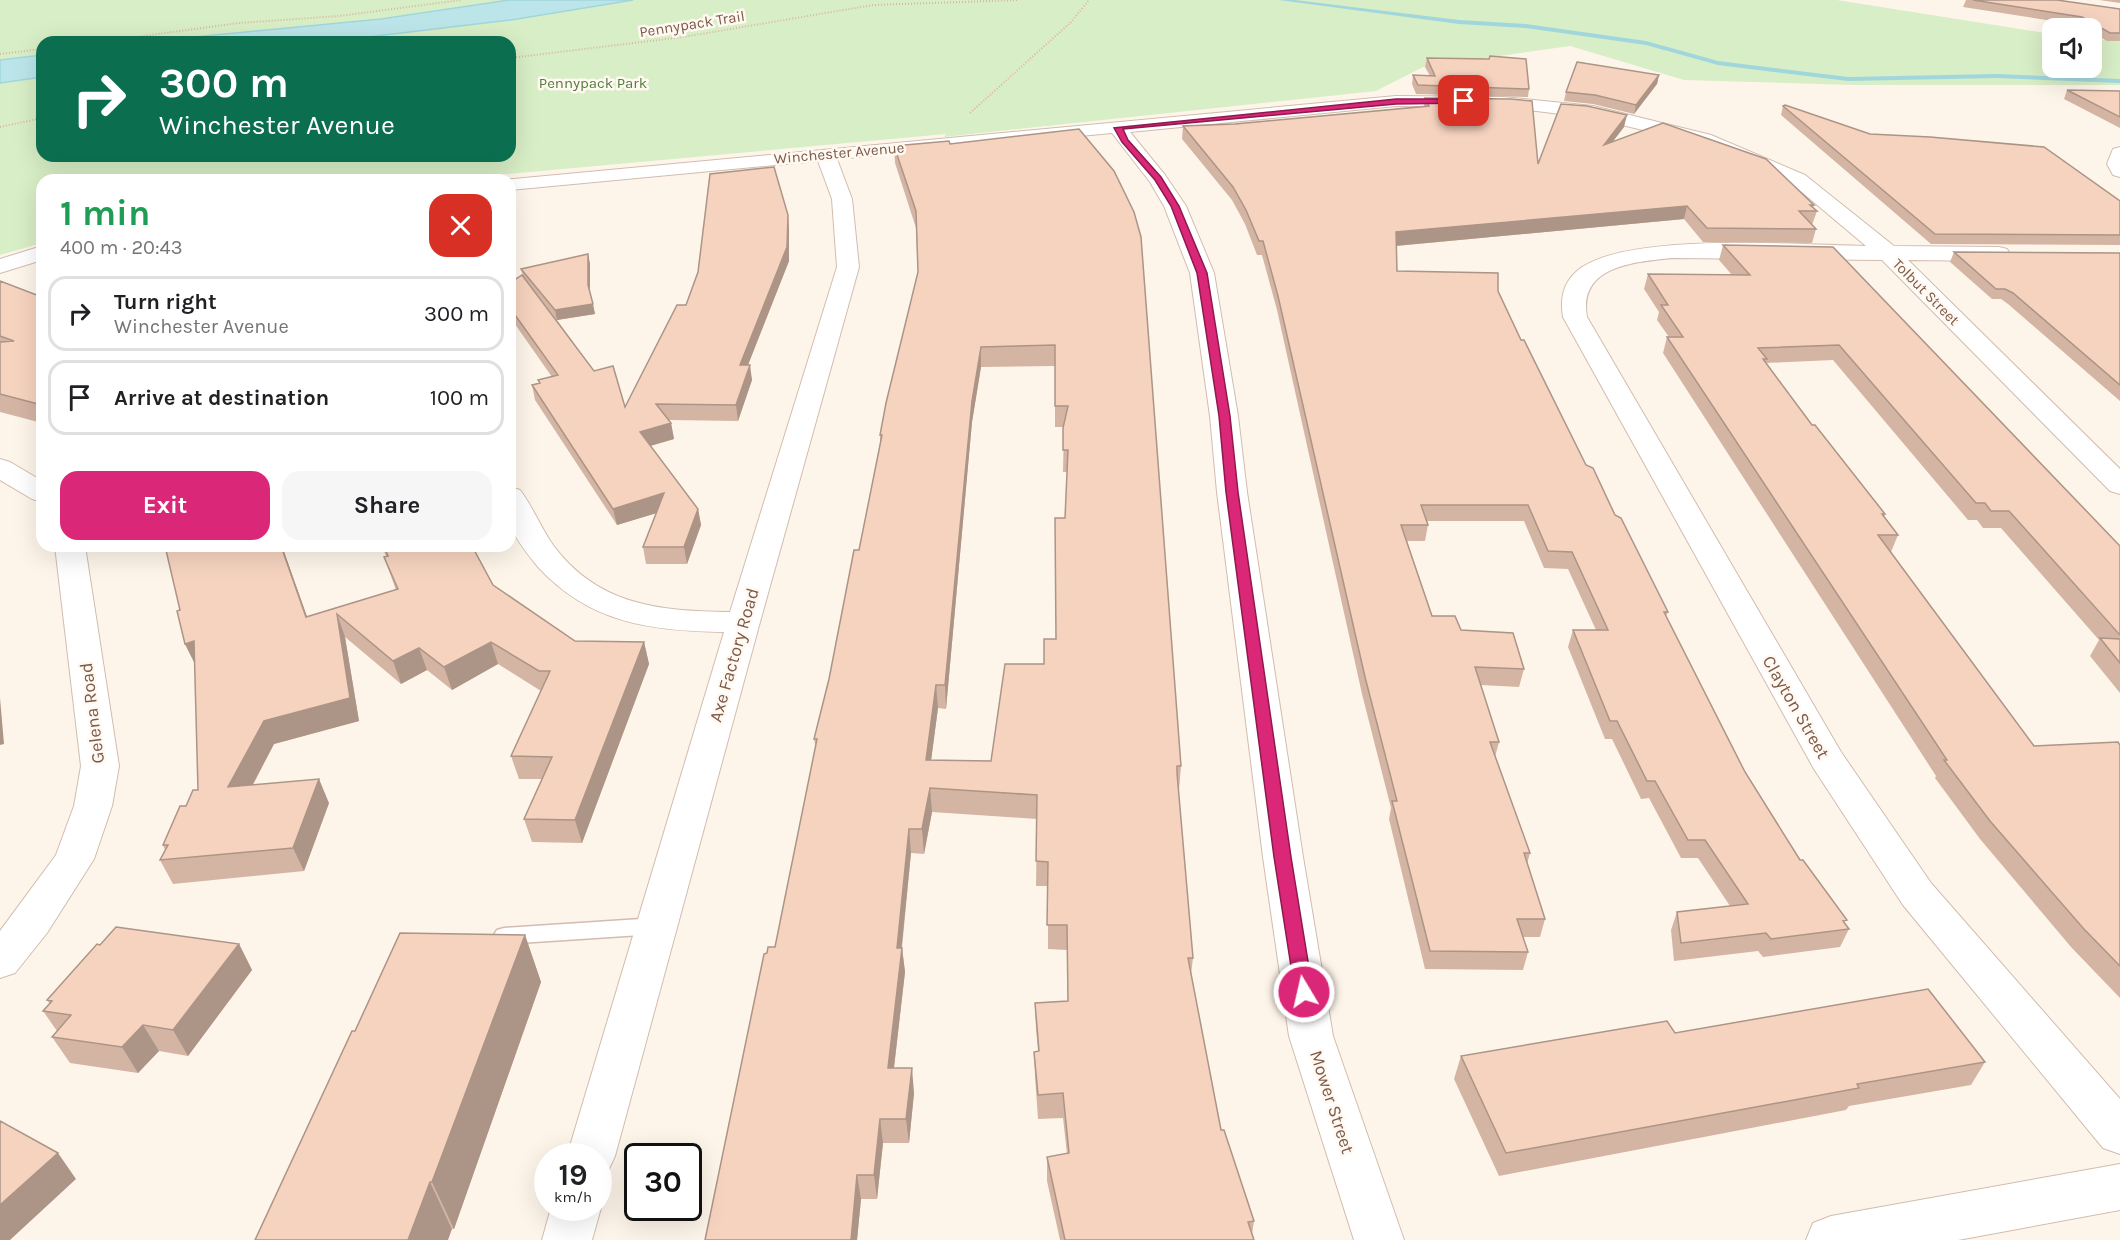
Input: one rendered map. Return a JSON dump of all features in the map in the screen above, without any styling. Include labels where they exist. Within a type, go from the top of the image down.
[{"type":"street","name":"Winchester Avenue","points":[[516,183],[1396,101],[1444,100],[1560,107],[1640,122],[1704,139]]},
{"type":"street","name":"Mower Street","points":[[1118,128],[1125,140],[1158,179],[1175,206],[1202,273],[1224,416],[1232,492],[1282,857],[1311,1036],[1379,1240]]},
{"type":"street","name":"Tolbut Street","points":[[1704,139],[1798,179],[1888,253],[2120,485]]},
{"type":"street","points":[[2120,153],[2117,164],[2120,171]]},
{"type":"street","name":"Axe Factory Road","points":[[595,1143],[743,621],[848,267],[842,199],[831,166],[824,154]]},
{"type":"street","name":"Clayton Street","points":[[1888,253],[1672,251],[1626,259],[1596,270],[1578,283],[1573,300],[1575,317],[1839,779],[1917,894],[2120,1133]]},
{"type":"street","points":[[1888,253],[2015,254]]},
{"type":"street","points":[[0,266],[36,256]]},
{"type":"street","points":[[0,468],[36,490]]},
{"type":"street","points":[[516,506],[544,554],[574,587],[610,608],[654,618],[743,621]]},
{"type":"street","name":"Gelena Road","points":[[0,961],[32,922],[74,859],[93,806],[100,766],[71,552]]},
{"type":"street","points":[[1831,1240],[2120,1187]]},
{"type":"street","points":[[567,1240],[572,1221]]},
{"type":"lane","points":[[485,938],[656,926]]},
{"type":"path","points":[[141,36],[240,22],[339,16],[460,0]]},
{"type":"path","name":"Pennypack Trail","points":[[516,57],[683,38],[820,12],[873,5],[1019,0]]},
{"type":"path","points":[[935,144],[1071,22],[1089,0]]},
{"type":"path","points":[[0,54],[36,50]]},
{"type":"path","points":[[0,127],[36,119]]},
{"type":"green space","name":"Pennypack Park","points":[[0,0],[1837,0],[2042,32],[2042,78],[2102,78],[2102,40],[2120,41],[2120,85],[1854,85],[1684,80],[1570,46],[1423,67],[1376,91],[944,137],[946,134],[509,174],[36,174],[36,245],[0,255]]},
{"type":"water","points":[[509,0],[633,0],[511,20],[376,36],[204,36],[381,19]]},
{"type":"water","points":[[36,56],[36,78],[0,83],[0,60]]},
{"type":"building","points":[[1973,0],[2057,0],[2120,9],[2120,33],[2110,33],[2102,28],[2102,18]]},
{"type":"building","points":[[1490,56],[1526,59],[1529,89],[1418,85],[1413,75],[1435,76],[1427,58],[1489,59]]},
{"type":"building","points":[[1577,62],[1659,75],[1636,105],[1595,95],[1566,92]]},
{"type":"building","points":[[2067,90],[2120,91],[2120,117]]},
{"type":"building","points":[[1425,98],[1532,101],[1538,164],[1561,104],[1587,106],[1627,115],[1604,145],[1663,123],[1766,159],[1814,205],[1810,205],[1817,211],[1799,211],[1816,229],[1707,228],[1687,206],[1396,232],[1397,271],[1498,273],[1498,291],[1521,340],[1524,340],[1586,465],[1593,468],[1615,515],[1621,518],[1668,612],[1664,612],[1745,772],[1800,860],[1803,860],[1847,920],[1843,921],[1849,929],[1771,939],[1766,933],[1681,943],[1677,912],[1748,904],[1705,840],[1688,840],[1655,781],[1647,781],[1617,721],[1610,721],[1573,630],[1608,630],[1572,552],[1548,551],[1528,505],[1421,505],[1428,525],[1401,525],[1432,616],[1455,616],[1461,630],[1513,633],[1524,669],[1475,667],[1499,742],[1490,742],[1530,853],[1524,853],[1545,919],[1517,919],[1528,952],[1430,951],[1392,801],[1397,801],[1365,677],[1278,296],[1263,241],[1259,241],[1233,187],[1183,126],[1235,124],[1429,106]]},
{"type":"building","points":[[1783,106],[1870,134],[2044,147],[2120,201],[2120,235],[1935,234]]},
{"type":"building","points":[[1079,129],[1114,171],[1134,212],[1141,237],[1181,766],[1177,766],[1177,773],[1193,958],[1188,958],[1221,1130],[1224,1130],[1254,1221],[1248,1222],[1254,1240],[1065,1240],[1047,1157],[1069,1153],[1063,1093],[1038,1095],[1034,1052],[1039,1051],[1035,1003],[1068,1001],[1067,925],[1047,925],[1048,862],[1036,861],[1037,795],[930,788],[922,829],[909,829],[897,948],[902,948],[888,1068],[912,1068],[906,1119],[880,1119],[874,1175],[857,1175],[851,1240],[705,1240],[764,954],[767,953],[768,947],[775,947],[817,739],[814,739],[829,679],[854,550],[859,550],[882,435],[880,435],[886,403],[918,272],[916,211],[894,146],[949,141],[950,144]],"holes":[[[1055,345],[1055,406],[1068,406],[1063,428],[1063,450],[1068,450],[1065,518],[1055,518],[1056,639],[1044,639],[1044,664],[1005,664],[991,761],[926,760],[936,685],[945,685],[972,401],[981,347]]]},
{"type":"building","points":[[774,167],[788,215],[787,247],[740,365],[750,365],[736,405],[656,404],[671,423],[640,432],[698,509],[684,547],[643,547],[664,493],[613,509],[532,385],[540,383],[538,380],[558,375],[516,316],[516,279],[522,275],[594,371],[613,366],[625,407],[677,305],[686,305],[698,272],[710,174]]},
{"type":"building","points":[[1723,245],[1833,247],[2120,546],[2120,635],[2009,511],[1991,511],[1985,503],[1976,503],[1839,345],[1758,348],[1767,359],[1763,359],[1812,425],[1815,425],[1885,514],[1882,514],[1898,535],[1878,535],[2034,746],[2118,742],[2120,745],[2120,966],[2083,928],[1990,821],[1944,760],[1947,760],[1667,337],[1683,337],[1661,305],[1668,305],[1648,274],[1750,275]]},
{"type":"building","points":[[1954,252],[2120,253],[2120,385],[2013,293],[2005,289],[1996,289]]},
{"type":"building","points":[[588,254],[588,285],[593,304],[555,310],[521,269]]},
{"type":"building","points":[[0,281],[36,295],[36,403],[0,394],[0,342],[14,341],[0,336]]},
{"type":"building","points":[[166,552],[283,552],[306,617],[398,589],[384,557],[388,556],[386,552],[475,552],[493,585],[575,641],[644,642],[575,820],[524,819],[552,757],[511,756],[550,671],[539,671],[491,642],[444,667],[419,648],[393,661],[337,614],[350,698],[264,721],[228,787],[319,779],[293,848],[160,860],[168,845],[163,845],[180,806],[186,806],[193,790],[198,790],[194,641],[185,644],[177,611],[180,610]]},
{"type":"building","points":[[2100,638],[2120,639],[2120,663]]},
{"type":"building","points":[[116,927],[239,944],[173,1030],[143,1025],[122,1047],[52,1037],[71,1015],[43,1011],[52,1001],[47,1000],[97,944],[100,945]]},
{"type":"building","points":[[400,933],[525,935],[408,1240],[255,1240],[352,1031],[355,1031]]},
{"type":"building","points":[[1928,989],[1985,1062],[1857,1084],[1859,1088],[1506,1153],[1461,1056],[1667,1021],[1675,1033]]},
{"type":"building","points":[[0,1121],[58,1153],[0,1205]]},
{"type":"waterway","points":[[1282,0],[1459,22],[1526,26],[1646,43],[1718,63],[1848,79],[1997,76],[2120,81]]},
{"type":"route","points":[[1304,992],[1282,857],[1232,492],[1224,416],[1202,273],[1189,235],[1175,206],[1158,179],[1125,140],[1118,128],[1396,101],[1464,101]]}]
